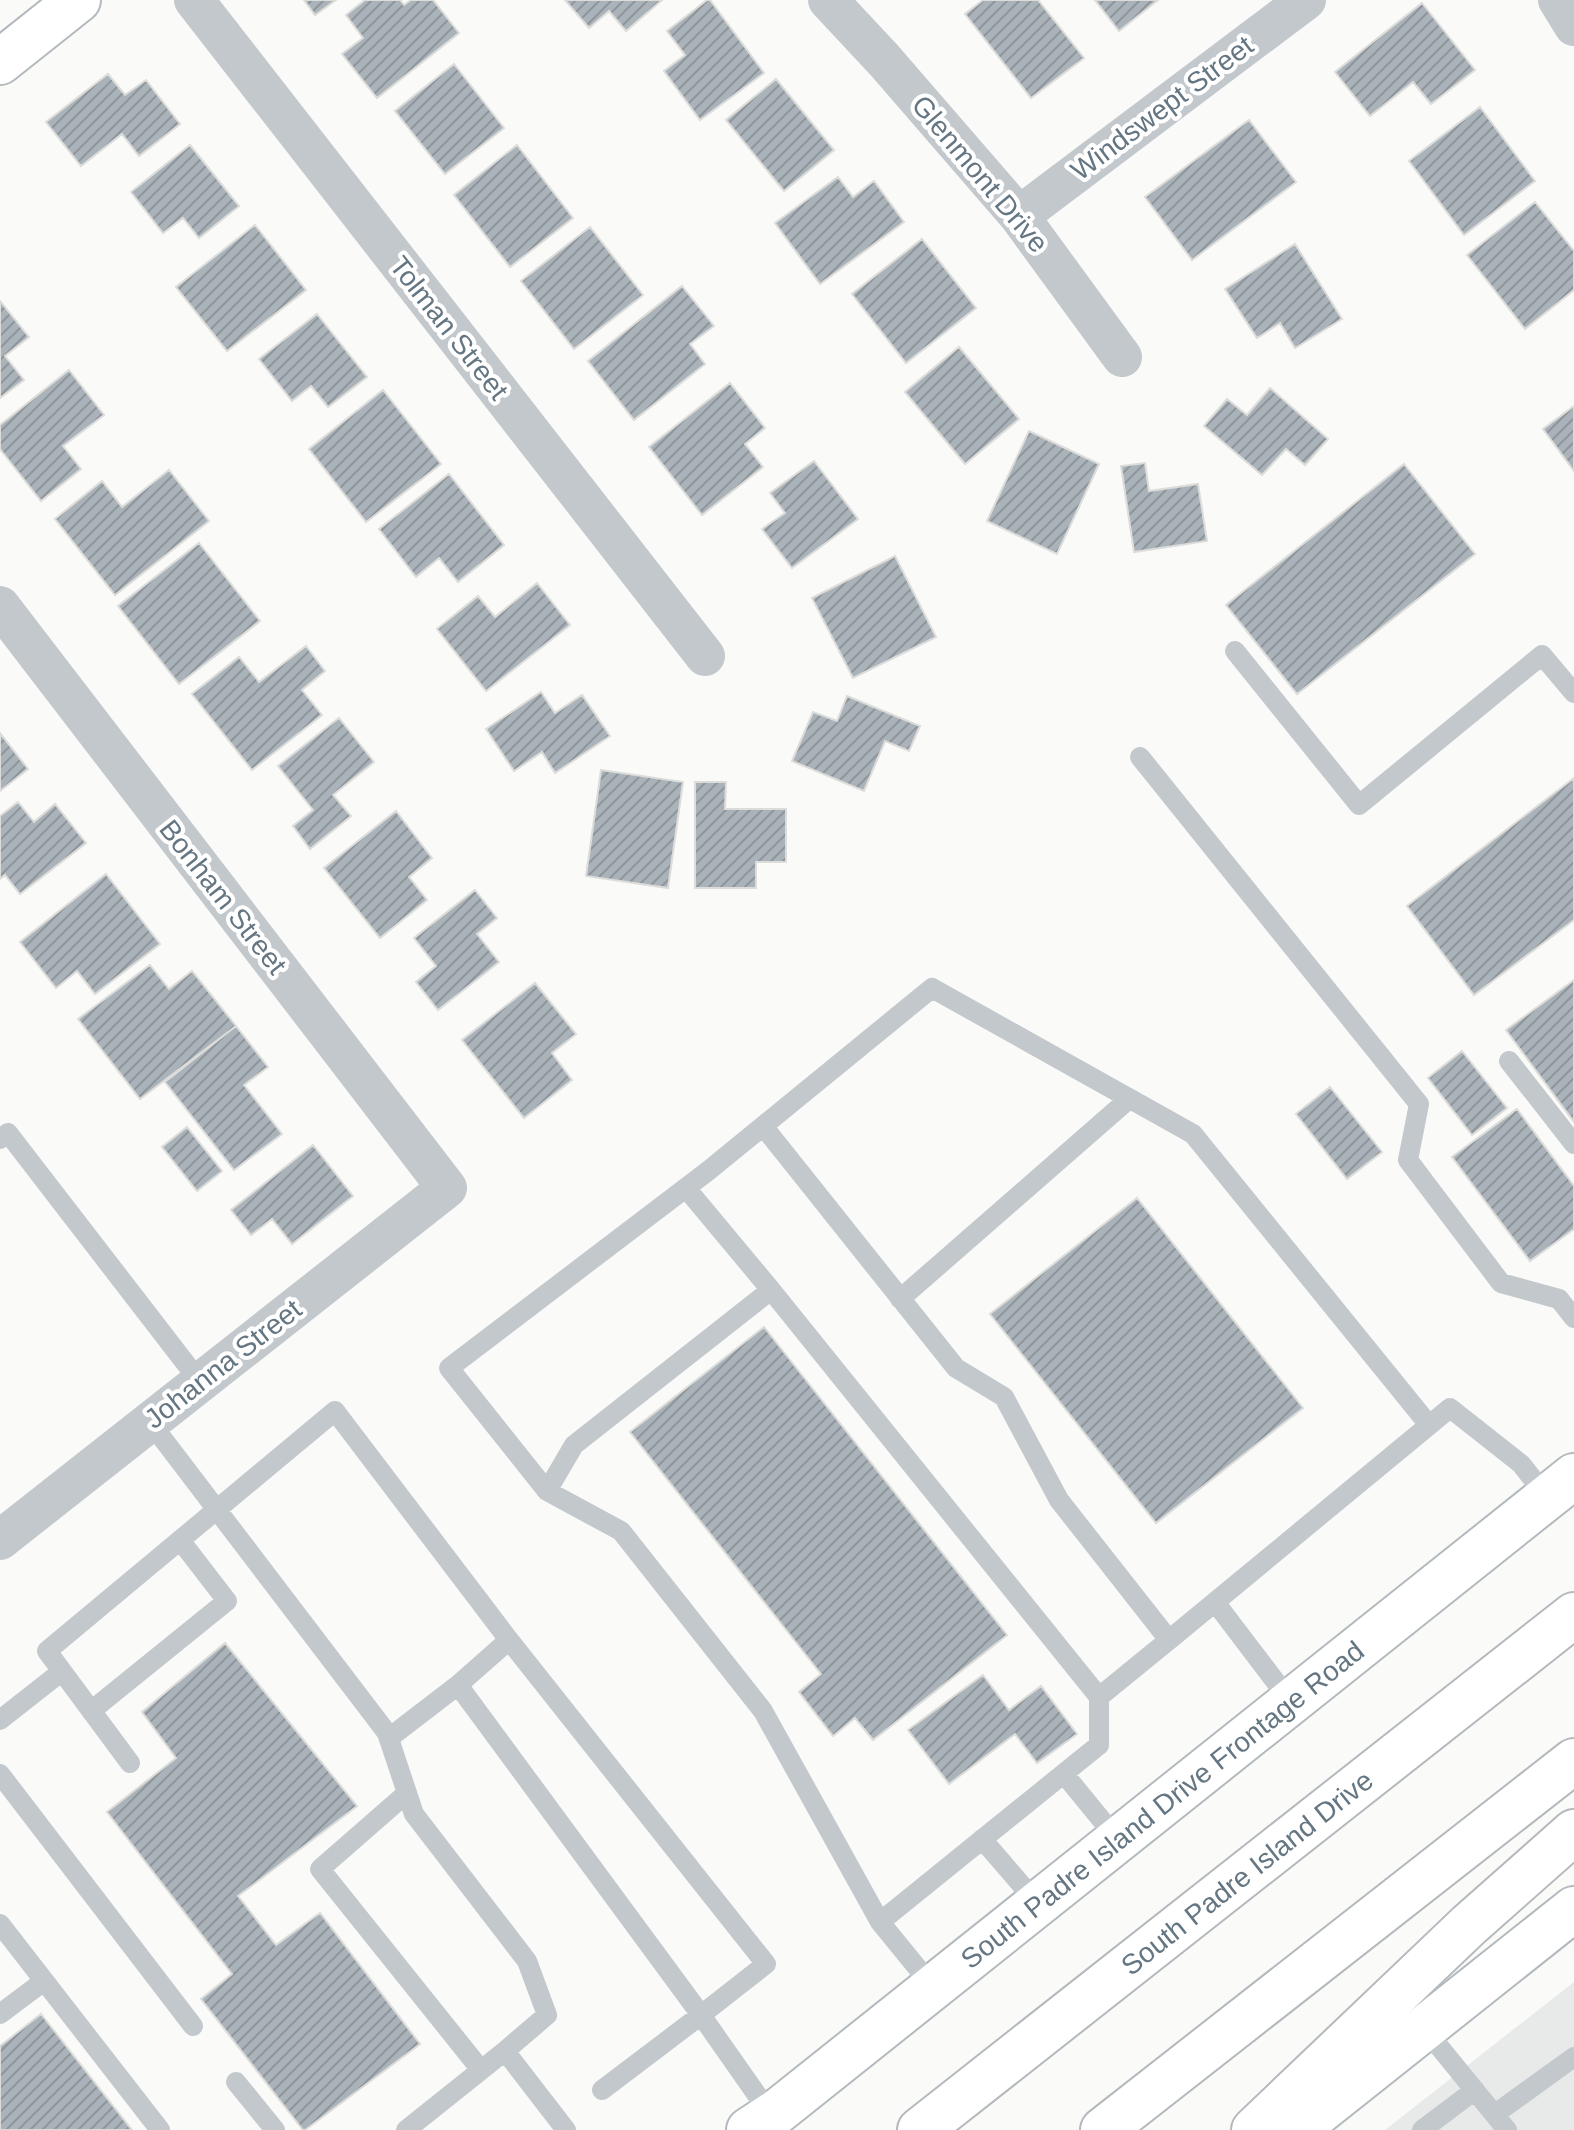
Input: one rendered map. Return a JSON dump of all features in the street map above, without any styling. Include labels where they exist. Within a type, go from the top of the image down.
[{"type":"main road","points":[[0,62],[78,0]]},
{"type":"main road","name":"South Padre Island Drive Frontage Road","points":[[760,2122],[1561,1487]]},
{"type":"main road","name":"South Padre Island Drive","points":[[920,2130],[1574,1615]]},
{"type":"main road","points":[[1103,2130],[1574,1761]]},
{"type":"main road","points":[[1254,2130],[1469,1925],[1574,1832]]},
{"type":"main road","points":[[1296,2130],[1574,1909]]},
{"type":"street","name":"Tolman Street","points":[[194,0],[705,656]]},
{"type":"street","name":"Glenmont Drive","points":[[828,0],[1019,216],[1122,357]]},
{"type":"street","name":"Windswept Street","points":[[1019,216],[1306,0]]},
{"type":"street","points":[[1558,0],[1574,26]]},
{"type":"street","name":"Bonham Street","points":[[0,606],[447,1188]]},
{"type":"street","name":"Johanna Street","points":[[0,1540],[447,1188]]},
{"type":"lane","points":[[1235,651],[1359,805],[1542,655],[1574,693]]},
{"type":"lane","points":[[1140,757],[1419,1104],[1408,1160],[1501,1283],[1559,1299],[1574,1318]]},
{"type":"lane","points":[[933,1987],[880,1922],[763,1711],[621,1531],[547,1491],[449,1368],[686,1188],[932,988],[1193,1134],[1429,1425]]},
{"type":"lane","points":[[1509,1061],[1574,1144]]},
{"type":"lane","points":[[900,1299],[1129,1099]]},
{"type":"lane","points":[[763,1126],[956,1368],[1004,1397],[1059,1500],[1169,1640]]},
{"type":"lane","points":[[3,1132],[200,1382]]},
{"type":"lane","points":[[686,1188],[1099,1697],[1099,1745],[880,1922]]},
{"type":"lane","points":[[547,1491],[574,1445],[771,1290]]},
{"type":"lane","points":[[1099,1697],[1450,1408],[1521,1464],[1561,1487]]},
{"type":"lane","points":[[130,1763],[47,1651],[335,1411],[509,1640],[766,1964],[602,2090]]},
{"type":"lane","points":[[150,1422],[378,1720],[389,1738],[414,1814],[527,1961],[547,2015],[406,2130]]},
{"type":"lane","points":[[91,1711],[227,1601],[180,1540]]},
{"type":"lane","points":[[1215,1602],[1291,1702]]},
{"type":"lane","points":[[389,1738],[458,1685],[509,1640]]},
{"type":"lane","points":[[0,1720],[61,1672]]},
{"type":"lane","points":[[458,1685],[701,2015],[760,2122]]},
{"type":"lane","points":[[0,1774],[193,2026]]},
{"type":"lane","points":[[1064,1774],[1118,1840]]},
{"type":"lane","points":[[407,1793],[320,1869],[481,2070]]},
{"type":"lane","points":[[982,1839],[1038,1904]]},
{"type":"lane","points":[[0,1924],[160,2130]]},
{"type":"lane","points":[[0,2014],[44,1981]]},
{"type":"lane","points":[[1424,2028],[1501,2122],[1574,2057]]},
{"type":"lane","points":[[505,2051],[566,2130]]},
{"type":"lane","points":[[236,2082],[275,2130]]},
{"type":"lane","points":[[1422,2130],[1475,2090]]},
{"type":"shaded area","points":[[1574,1982],[1574,2130],[1385,2130]]},
{"type":"building","points":[[304,0],[336,0],[315,15]]},
{"type":"building","points":[[365,0],[400,0],[404,5],[411,0],[433,0],[459,33],[377,98],[342,54],[363,38],[346,15]]},
{"type":"building","points":[[565,0],[662,0],[626,31],[609,11],[589,28]]},
{"type":"building","points":[[707,0],[764,73],[700,120],[664,71],[685,55],[667,31]]},
{"type":"building","points":[[983,0],[1038,0],[1084,58],[1031,98],[965,14]]},
{"type":"building","points":[[1095,0],[1158,0],[1119,31]]},
{"type":"building","points":[[1422,3],[1475,70],[1431,104],[1413,82],[1370,116],[1335,72]]},
{"type":"building","points":[[454,64],[504,128],[445,174],[395,111]]},
{"type":"building","points":[[108,74],[125,95],[146,80],[180,124],[139,156],[122,134],[81,166],[46,122]]},
{"type":"building","points":[[776,79],[834,150],[784,191],[726,120]]},
{"type":"building","points":[[1480,107],[1535,181],[1464,235],[1409,161]]},
{"type":"building","points":[[1249,120],[1296,182],[1192,260],[1145,197]]},
{"type":"building","points":[[190,145],[239,206],[199,238],[183,218],[163,233],[131,192]]},
{"type":"building","points":[[517,145],[573,218],[510,267],[454,195]]},
{"type":"building","points":[[838,177],[853,197],[874,181],[904,222],[820,284],[775,223]]},
{"type":"building","points":[[1535,202],[1574,251],[1574,290],[1525,329],[1467,255]]},
{"type":"building","points":[[255,225],[306,290],[227,351],[176,287]]},
{"type":"building","points":[[590,227],[643,295],[574,349],[521,281]]},
{"type":"building","points":[[922,239],[976,308],[906,363],[852,294]]},
{"type":"building","points":[[1295,244],[1342,319],[1295,348],[1280,323],[1257,338],[1225,289]]},
{"type":"building","points":[[682,286],[714,326],[690,344],[705,364],[634,420],[588,361]]},
{"type":"building","points":[[0,301],[29,337],[5,356],[24,380],[0,398]]},
{"type":"building","points":[[317,314],[367,377],[328,407],[311,386],[292,401],[259,359]]},
{"type":"building","points":[[959,347],[1019,419],[965,464],[905,392]]},
{"type":"building","points":[[69,370],[104,415],[63,446],[81,469],[41,501],[0,449],[0,425]]},
{"type":"building","points":[[730,383],[765,428],[745,444],[763,467],[702,515],[649,447]]},
{"type":"building","points":[[1270,388],[1328,439],[1305,465],[1286,449],[1262,475],[1204,426],[1227,399],[1247,415]]},
{"type":"building","points":[[383,390],[441,464],[366,522],[309,449]]},
{"type":"building","points":[[1574,406],[1574,471],[1543,429]]},
{"type":"building","points":[[1029,431],[1099,464],[1057,554],[987,521]]},
{"type":"building","points":[[814,461],[858,519],[792,568],[762,529],[785,513],[770,493]]},
{"type":"building","points":[[1145,463],[1149,491],[1198,484],[1207,541],[1134,552],[1121,466]]},
{"type":"building","points":[[1404,464],[1475,554],[1297,694],[1226,605]]},
{"type":"building","points":[[169,470],[209,521],[115,595],[55,519],[102,481],[122,507]]},
{"type":"building","points":[[449,474],[504,545],[458,582],[439,558],[416,577],[379,529]]},
{"type":"building","points":[[199,543],[260,621],[179,684],[118,606]]},
{"type":"building","points":[[895,556],[936,637],[853,678],[812,598]]},
{"type":"building","points":[[537,583],[570,625],[486,691],[437,629],[478,596],[495,617]]},
{"type":"building","points":[[306,646],[325,671],[302,690],[322,715],[252,770],[192,694],[239,657],[259,682]]},
{"type":"building","points":[[541,692],[555,713],[582,695],[610,736],[555,773],[542,752],[514,771],[486,729]]},
{"type":"building","points":[[847,696],[920,726],[909,751],[885,741],[864,791],[792,761],[813,712],[837,721]]},
{"type":"building","points":[[339,718],[374,762],[333,795],[351,816],[310,849],[293,826],[313,810],[278,766]]},
{"type":"building","points":[[0,733],[28,769],[0,791]]},
{"type":"building","points":[[601,770],[683,782],[668,888],[586,876]]},
{"type":"building","points":[[1574,778],[1574,920],[1474,995],[1407,906]]},
{"type":"building","points":[[695,782],[726,782],[725,809],[786,809],[786,862],[756,862],[756,888],[695,888]]},
{"type":"building","points":[[18,802],[34,822],[55,804],[86,843],[20,894],[5,875],[0,879],[0,816]]},
{"type":"building","points":[[396,811],[432,858],[409,877],[427,900],[380,938],[324,868]]},
{"type":"building","points":[[106,874],[160,944],[95,994],[77,971],[56,988],[20,942]]},
{"type":"building","points":[[475,890],[497,918],[477,934],[499,962],[438,1010],[416,982],[436,966],[414,938]]},
{"type":"building","points":[[150,965],[169,989],[192,971],[236,1026],[140,1099],[78,1019]]},
{"type":"building","points":[[1574,980],[1574,1122],[1506,1030]]},
{"type":"building","points":[[535,983],[576,1034],[552,1053],[572,1080],[524,1118],[462,1040]]},
{"type":"building","points":[[236,1026],[268,1067],[244,1085],[282,1134],[234,1170],[165,1082]]},
{"type":"building","points":[[1462,1051],[1507,1108],[1472,1135],[1428,1078]]},
{"type":"building","points":[[1330,1087],[1382,1152],[1347,1179],[1296,1114]]},
{"type":"building","points":[[1517,1109],[1574,1186],[1574,1229],[1530,1261],[1452,1157]]},
{"type":"building","points":[[187,1127],[222,1171],[197,1191],[162,1147]]},
{"type":"building","points":[[313,1145],[353,1196],[292,1244],[272,1219],[251,1235],[231,1210]]},
{"type":"building","points":[[1137,1198],[1303,1408],[1156,1523],[990,1314]]},
{"type":"building","points":[[764,1327],[1007,1635],[873,1740],[855,1718],[833,1736],[799,1692],[821,1674],[630,1432]]},
{"type":"building","points":[[225,1643],[357,1806],[238,1896],[276,1945],[320,1913],[420,2044],[305,2130],[201,1999],[232,1974],[107,1812],[176,1758],[142,1712]]},
{"type":"building","points":[[983,1675],[1009,1710],[1041,1686],[1077,1734],[1037,1763],[1015,1734],[949,1784],[908,1730]]},
{"type":"building","points":[[41,2014],[132,2130],[0,2130],[0,2046]]}]
